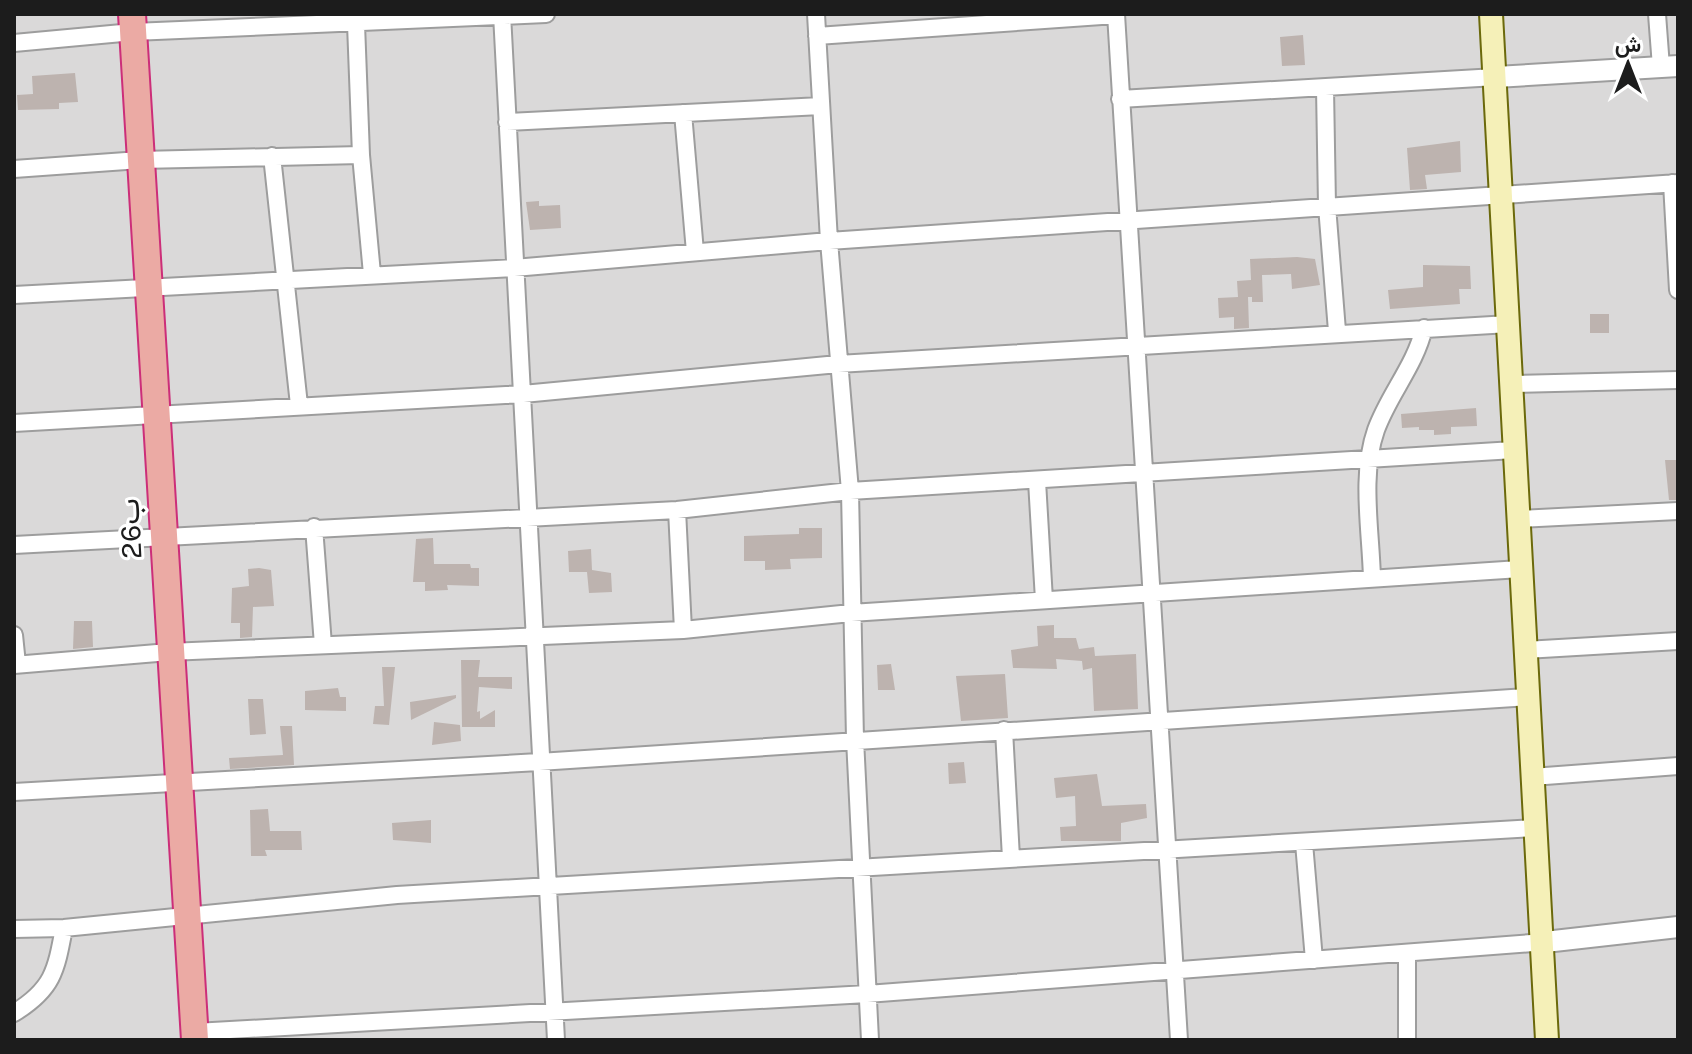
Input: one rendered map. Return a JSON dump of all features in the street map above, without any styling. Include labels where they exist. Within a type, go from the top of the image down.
[{"type":"highway","name":"26ب","points":[[132,23],[195,1036]]},
{"type":"main road","points":[[1491,14],[1503,193],[1534,828],[1545,942],[1547,1040]]},
{"type":"street","points":[[14,43],[132,23],[344,21],[546,14]]},
{"type":"street","points":[[816,14],[829,241],[850,491],[855,739],[870,1040]]},
{"type":"street","points":[[817,36],[1116,14],[1151,596],[1170,848],[1179,1040]]},
{"type":"street","points":[[1120,99],[1669,67],[1657,14]]},
{"type":"street","points":[[502,16],[556,1040]]},
{"type":"street","points":[[344,21],[372,274]]},
{"type":"street","points":[[1325,88],[1327,206],[1337,331]]},
{"type":"street","points":[[507,122],[821,106]]},
{"type":"street","points":[[683,113],[695,252]]},
{"type":"street","points":[[14,169],[140,160],[361,155]]},
{"type":"street","points":[[272,156],[299,405]]},
{"type":"street","points":[[14,295],[514,268],[829,241],[1675,183],[1678,290]]},
{"type":"street","points":[[14,423],[523,394],[838,364],[1135,348],[1337,331],[1509,324]]},
{"type":"street","points":[[1372,579],[1369,460],[1376,430],[1405,377],[1424,328]]},
{"type":"street","points":[[1511,384],[1678,380]]},
{"type":"street","points":[[14,545],[677,510],[850,491],[1514,450]]},
{"type":"street","points":[[1037,481],[1044,600]]},
{"type":"street","points":[[677,510],[683,630]]},
{"type":"street","points":[[1518,519],[1678,511]]},
{"type":"street","points":[[314,527],[323,645]]},
{"type":"street","points":[[14,635],[15,664],[169,652],[683,630],[851,613],[1151,596],[1520,569]]},
{"type":"street","points":[[1525,650],[1678,641]]},
{"type":"street","points":[[14,792],[539,762],[1528,697]]},
{"type":"street","points":[[1004,730],[1011,858]]},
{"type":"street","points":[[1532,777],[1678,766]]},
{"type":"street","points":[[14,929],[64,928],[397,895],[1534,828]]},
{"type":"street","points":[[1304,843],[1314,960]]},
{"type":"street","points":[[195,1036],[1177,973],[1407,955],[1678,927]]},
{"type":"street","points":[[14,1013],[36,999],[49,984],[57,969],[64,928]]},
{"type":"street","points":[[1407,955],[1407,1040]]},
{"type":"shaded area","points":[[14,14],[1678,14],[1678,1040],[14,1040]]},
{"type":"building","points":[[1303,35],[1305,65],[1282,66],[1280,37]]},
{"type":"building","points":[[75,73],[78,102],[59,103],[59,109],[18,110],[17,95],[33,94],[32,76]]},
{"type":"building","points":[[1460,141],[1461,172],[1425,175],[1427,189],[1410,190],[1407,148]]},
{"type":"building","points":[[539,201],[539,206],[560,205],[561,228],[530,230],[526,202]]},
{"type":"building","points":[[1250,259],[1315,259],[1320,285],[1292,289],[1291,274],[1262,275],[1263,302],[1252,302],[1252,297],[1248,297],[1249,328],[1234,329],[1234,317],[1219,318],[1218,298],[1238,297],[1237,281],[1251,280]]},
{"type":"building","points":[[1423,265],[1470,266],[1471,289],[1459,289],[1460,304],[1390,309],[1388,290],[1423,287]]},
{"type":"building","points":[[1590,314],[1609,314],[1609,333],[1590,333]]},
{"type":"building","points":[[1476,408],[1477,426],[1451,427],[1451,434],[1434,435],[1434,430],[1419,430],[1419,427],[1402,428],[1401,414]]},
{"type":"building","points":[[1665,460],[1678,460],[1678,500],[1669,500]]},
{"type":"building","points":[[799,528],[822,528],[822,558],[790,559],[791,569],[765,570],[765,561],[744,561],[744,536],[799,534]]},
{"type":"building","points":[[433,538],[434,564],[470,564],[471,568],[479,568],[479,586],[447,585],[448,590],[425,591],[425,582],[413,582],[416,539]]},
{"type":"building","points":[[591,549],[592,570],[611,573],[612,592],[589,593],[587,572],[569,572],[568,551]]},
{"type":"building","points":[[248,569],[271,570],[274,606],[253,607],[252,637],[240,638],[240,623],[231,623],[232,588],[249,586]]},
{"type":"building","points":[[74,621],[92,621],[93,647],[73,649]]},
{"type":"building","points":[[1054,625],[1054,638],[1076,638],[1079,649],[1094,647],[1095,656],[1136,654],[1138,709],[1094,711],[1092,668],[1083,670],[1082,661],[1056,659],[1057,669],[1013,668],[1011,650],[1038,646],[1037,626]]},
{"type":"building","points":[[461,660],[480,660],[478,677],[512,677],[512,689],[479,687],[477,712],[480,711],[480,719],[495,710],[495,727],[462,727]]},
{"type":"building","points":[[891,664],[895,690],[878,690],[877,665]]},
{"type":"building","points":[[382,667],[395,667],[389,725],[373,724],[375,706],[384,706]]},
{"type":"building","points":[[1005,674],[1008,718],[961,721],[956,676]]},
{"type":"building","points":[[338,688],[340,697],[346,697],[346,711],[305,710],[305,691]]},
{"type":"building","points":[[456,695],[456,698],[411,720],[410,702]]},
{"type":"building","points":[[248,699],[263,699],[266,734],[250,735]]},
{"type":"building","points":[[434,722],[460,725],[461,741],[432,745]]},
{"type":"building","points":[[280,726],[292,726],[294,765],[230,769],[229,758],[283,755]]},
{"type":"building","points":[[964,762],[966,783],[949,784],[948,763]]},
{"type":"building","points":[[1097,774],[1102,806],[1146,804],[1147,818],[1121,823],[1121,841],[1061,841],[1060,827],[1076,826],[1075,796],[1056,798],[1054,778]]},
{"type":"building","points":[[268,809],[270,831],[301,831],[302,850],[265,850],[267,856],[251,856],[250,810]]},
{"type":"building","points":[[431,820],[431,843],[393,840],[392,823]]}]
